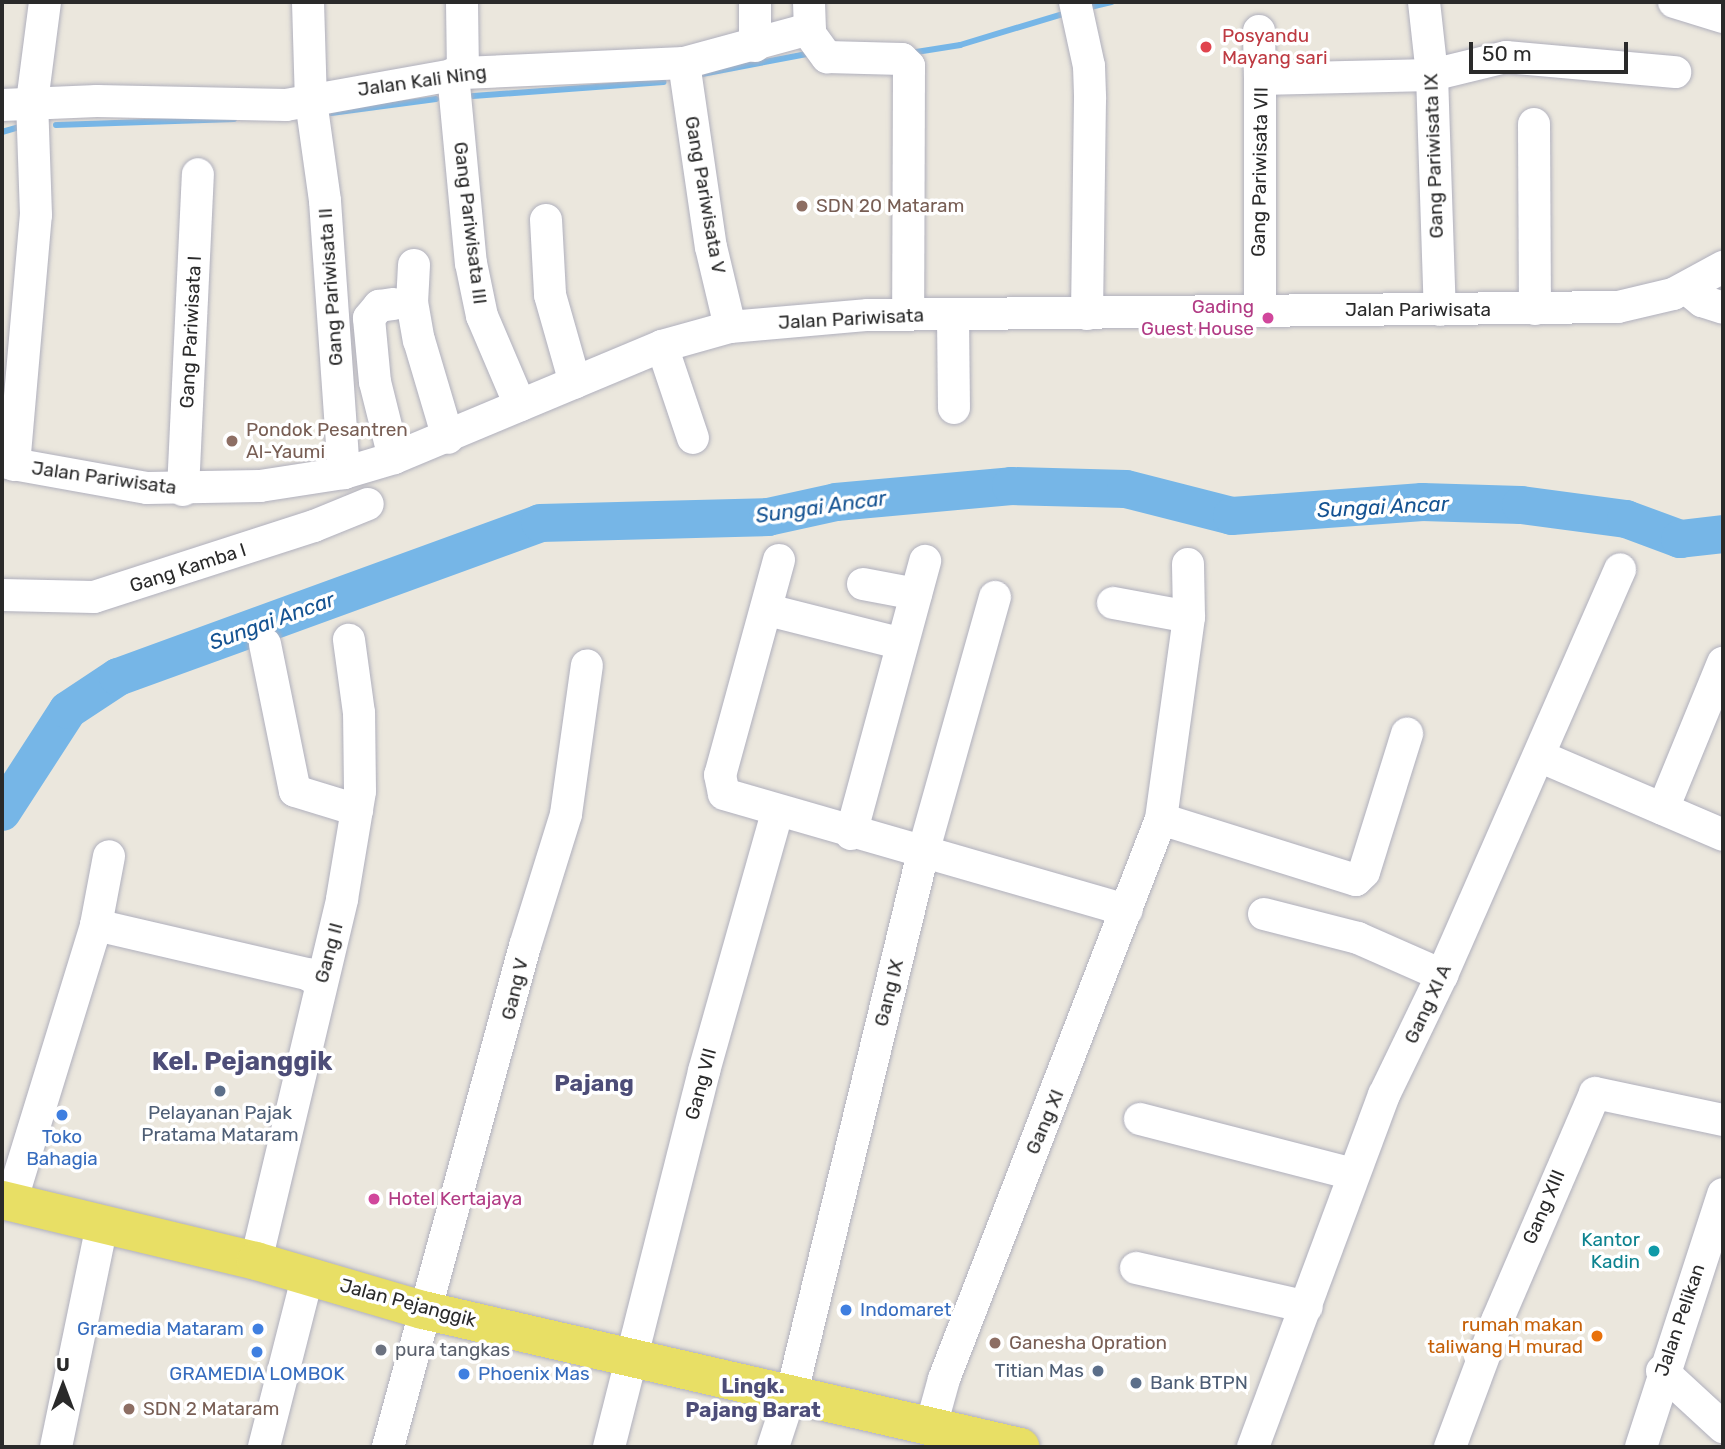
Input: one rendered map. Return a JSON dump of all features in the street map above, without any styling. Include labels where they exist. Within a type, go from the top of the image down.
[{"type":"main road","name":"Jalan Pejanggik","points":[[6,1201],[256,1261],[424,1310],[791,1392],[936,1434],[1020,1447]]},
{"type":"street","points":[[8,463],[36,215],[17,103],[45,2]]},
{"type":"street","name":"Gang Pariwisata II","points":[[308,2],[311,101],[325,201],[344,473]]},
{"type":"street","name":"Gang Pariwisata III","points":[[463,2],[458,74],[471,263],[482,316],[520,405]]},
{"type":"street","points":[[755,2],[755,46]]},
{"type":"street","name":"Gang Pariwisata IX","points":[[1424,2],[1432,75],[1440,310]]},
{"type":"street","points":[[1674,2],[1723,17]]},
{"type":"street","points":[[1079,16],[1090,99],[1087,314]]},
{"type":"street","points":[[1259,31],[1260,79]]},
{"type":"street","name":"Jalan Kali Ning","points":[[17,103],[253,106],[311,101],[458,74],[684,63],[815,32],[902,59],[909,66],[908,315]]},
{"type":"street","name":"Gang Pariwisata VII","points":[[1260,310],[1260,79],[1432,75],[1506,58],[1675,72]]},
{"type":"street","name":"Gang Pariwisata V","points":[[684,63],[712,247],[730,327]]},
{"type":"street","points":[[1534,124],[1535,309]]},
{"type":"street","name":"Gang Pariwisata I","points":[[183,490],[198,174]]},
{"type":"street","points":[[546,220],[550,295],[575,383]]},
{"type":"street","points":[[414,265],[412,302],[419,340],[448,438]]},
{"type":"street","name":"Jalan Pariwisata","points":[[8,463],[183,490],[260,486],[344,473],[448,438],[662,346],[730,327],[824,317],[908,315],[1618,307],[1686,288],[1723,267]]},
{"type":"street","points":[[1686,288],[1702,301],[1723,308]]},
{"type":"street","points":[[394,304],[379,306],[369,318],[375,382],[394,458]]},
{"type":"street","points":[[953,316],[954,408]]},
{"type":"street","points":[[662,346],[693,438]]},
{"type":"street","name":"Gang Kamba I","points":[[2,595],[94,597],[290,535],[368,504]]},
{"type":"street","points":[[779,560],[768,610],[720,775],[724,794],[778,813],[1127,911]]},
{"type":"street","points":[[851,834],[925,561]]},
{"type":"street","name":"Gang XI","points":[[936,1434],[944,1379],[1161,819],[1189,617],[1188,564]]},
{"type":"street","name":"Gang XI A","points":[[1253,1447],[1307,1307],[1352,1174],[1443,975],[1620,569]]},
{"type":"street","points":[[863,584],[916,594]]},
{"type":"street","name":"Gang IX","points":[[773,1447],[791,1392],[923,853],[995,597]]},
{"type":"street","points":[[1113,603],[1189,617]]},
{"type":"street","points":[[768,610],[902,644]]},
{"type":"street","name":"Gang II","points":[[256,1261],[320,982],[342,899],[357,810],[362,752],[349,640]]},
{"type":"street","points":[[265,644],[295,790],[357,810]]},
{"type":"street","points":[[1663,809],[1723,663]]},
{"type":"street","name":"Gang V","points":[[388,1447],[424,1310],[566,814],[587,665]]},
{"type":"street","points":[[1161,819],[1356,880],[1364,872],[1407,734]]},
{"type":"street","points":[[1539,756],[1723,835]]},
{"type":"street","name":"Gang VII","points":[[609,1447],[704,1071],[778,813]]},
{"type":"street","points":[[6,1201],[96,925],[109,856]]},
{"type":"street","points":[[1264,914],[1358,938],[1443,975]]},
{"type":"street","points":[[96,925],[307,974],[320,982]]},
{"type":"street","name":"Gang XIII","points":[[1450,1447],[1497,1321],[1595,1093],[1723,1120]]},
{"type":"street","points":[[1140,1119],[1352,1174]]},
{"type":"street","name":"Jalan Pelikan","points":[[1641,1447],[1662,1371],[1723,1194]]},
{"type":"street","points":[[56,1447],[102,1225]]},
{"type":"street","points":[[1136,1268],[1307,1307]]},
{"type":"street","points":[[264,1447],[308,1275]]},
{"type":"street","points":[[1662,1371],[1723,1427]]},
{"type":"waterway","points":[[1086,8],[1111,2]]},
{"type":"waterway","points":[[910,53],[960,45],[1069,12]]},
{"type":"waterway","points":[[702,74],[812,53]]},
{"type":"waterway","points":[[473,96],[663,82]]},
{"type":"waterway","points":[[331,113],[436,99]]},
{"type":"waterway","points":[[56,125],[234,119]]},
{"type":"waterway","points":[[2,132],[23,126]]},
{"type":"waterway","name":"Sungai Ancar","points":[[2,812],[68,710],[118,677],[540,523],[768,517],[836,502],[1011,486],[1126,489],[1232,516],[1422,502],[1521,505],[1626,519],[1680,539],[1723,534]]},
{"type":"place","name":"Posyandu Mayang sari","points":[[1206,47]]},
{"type":"place","name":"SDN 20 Mataram","points":[[802,206]]},
{"type":"place","name":"Gading Guest House","points":[[1268,318]]},
{"type":"place","name":"Pondok Pesantren Al-Yaumi","points":[[232,441]]},
{"type":"place","name":"Pelayanan Pajak Pratama Mataram","points":[[220,1091]]},
{"type":"place","name":"Toko Bahagia","points":[[62,1115]]},
{"type":"place","name":"Hotel Kertajaya","points":[[374,1199]]},
{"type":"place","name":"Kantor Kadin","points":[[1654,1251]]},
{"type":"place","name":"Indomaret","points":[[846,1310]]},
{"type":"place","name":"Gramedia Mataram","points":[[258,1329]]},
{"type":"place","name":"rumah makan taliwang H murad","points":[[1597,1336]]},
{"type":"place","name":"Ganesha Opration","points":[[995,1343]]},
{"type":"place","name":"pura tangkas","points":[[381,1350]]},
{"type":"place","name":"GRAMEDIA LOMBOK","points":[[257,1352]]},
{"type":"place","name":"Titian Mas","points":[[1098,1371]]},
{"type":"place","name":"Phoenix Mas","points":[[464,1374]]},
{"type":"place","name":"Bank BTPN","points":[[1136,1383]]},
{"type":"place","name":"SDN 2 Mataram","points":[[129,1409]]},
{"type":"district","name":"Kel. Pejanggik","points":[[242,1062]]},
{"type":"district","name":"Pajang","points":[[594,1083]]},
{"type":"district","name":"Lingk. Pajang Barat","points":[[753,1398]]}]
